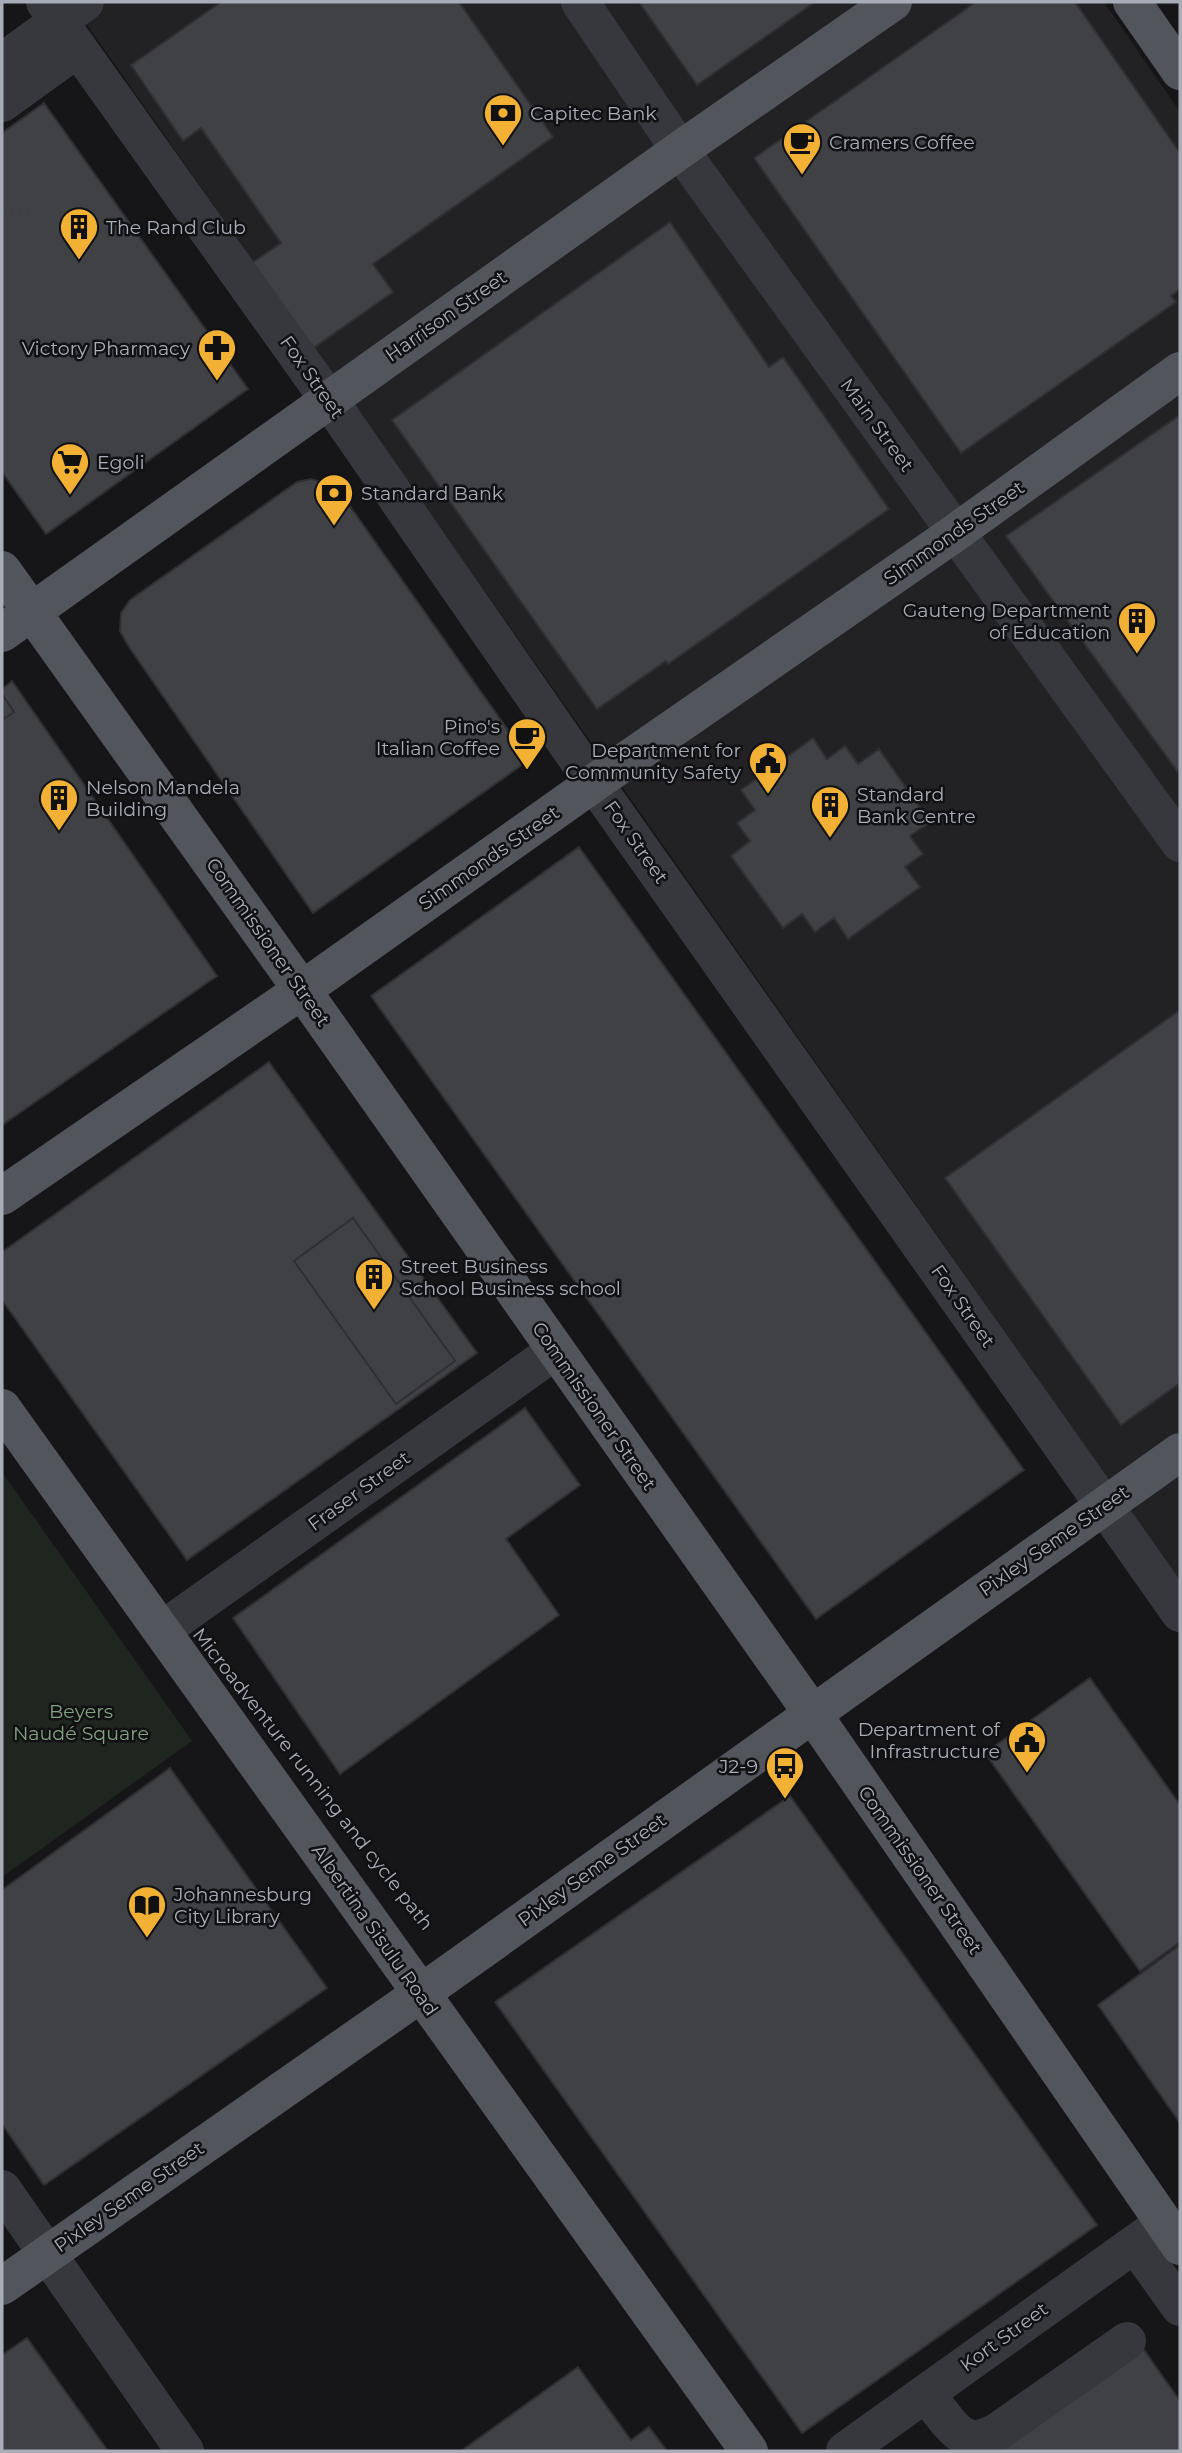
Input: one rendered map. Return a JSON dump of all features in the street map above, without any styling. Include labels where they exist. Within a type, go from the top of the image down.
[{"type":"main road","name":"Harrison Street","points":[[17,623],[680,150],[893,2]]},
{"type":"main road","points":[[1132,2],[1180,71]]},
{"type":"main road","name":"Simmonds Street","points":[[2,1196],[302,990],[594,783],[955,533],[1180,371]]},
{"type":"main road","name":"Commissioner Street","points":[[2,570],[17,623],[302,990],[812,1713],[1160,2238]]},
{"type":"main road","name":"Albertina Sisulu Road","points":[[2,1408],[748,2451]]},
{"type":"main road","name":"Pixley Seme Street","points":[[2,2286],[420,1994],[1180,1452]]},
{"type":"street","name":"Main Street","points":[[580,2],[680,150],[1180,843]]},
{"type":"street","points":[[2,62],[67,18]]},
{"type":"street","points":[[2,103],[67,18]]},
{"type":"street","name":"Fox Street","points":[[67,18],[594,783],[1180,1613]]},
{"type":"street","name":"Fraser Street","points":[[162,1630],[555,1351]]},
{"type":"street","points":[[2,2189],[185,2451]]},
{"type":"street","points":[[1160,2238],[1180,2307]]},
{"type":"street","name":"Kort Street","points":[[845,2451],[926,2393],[1160,2238]]},
{"type":"street","points":[[926,2393],[959,2432],[969,2439],[982,2438],[997,2432],[1127,2341]]},
{"type":"path","points":[[2,213],[32,213]]},
{"type":"shaded area","points":[[71,2],[1104,2],[1180,112],[1180,1581]]},
{"type":"green space","name":"Beyers Naudé Square","points":[[2,1472],[192,1741],[2,1877]]},
{"type":"building","points":[[221,2],[459,2],[553,137],[373,264],[393,292],[312,349],[252,263],[281,243],[201,128],[183,141],[131,65]]},
{"type":"building","points":[[639,2],[815,2],[697,85]]},
{"type":"building","points":[[976,2],[1075,2],[1180,153],[1180,289],[1171,296],[1176,302],[961,453],[754,158]]},
{"type":"building","name":"The Rand Club","points":[[44,103],[248,389],[46,534],[2,472],[2,133]]},
{"type":"building","points":[[670,222],[769,367],[783,357],[889,509],[668,664],[666,661],[597,709],[392,420]]},
{"type":"building","name":"Gauteng Department of Education","points":[[1180,415],[1180,775],[1006,536]]},
{"type":"building","points":[[311,479],[328,484],[342,495],[529,760],[313,913],[120,631],[121,613],[130,600],[297,482]]},
{"type":"building","name":"Nelson Mandela Building","points":[[12,681],[217,976],[2,1125],[2,689]]},
{"type":"building","points":[[2,694],[14,712],[2,720]]},
{"type":"building","name":"Standard Bank Centre","points":[[813,738],[827,759],[845,746],[858,764],[879,749],[930,822],[910,836],[923,854],[905,867],[920,887],[848,939],[834,918],[815,932],[802,914],[783,928],[731,856],[750,841],[737,823],[755,810],[741,790]]},
{"type":"building","points":[[579,847],[1024,1470],[816,1619],[371,996]]},
{"type":"building","points":[[1180,1010],[1180,1383],[1121,1425],[945,1178]]},
{"type":"building","points":[[269,1062],[477,1353],[187,1560],[2,1300],[2,1252]]},
{"type":"building","name":"Street Business School Business school","points":[[353,1218],[455,1361],[396,1404],[294,1261]]},
{"type":"building","points":[[525,1408],[580,1485],[506,1539],[559,1615],[340,1774],[233,1618]]},
{"type":"building","points":[[1090,1678],[1180,1805],[1180,1942],[1140,1971],[985,1753]]},
{"type":"building","name":"Johannesburg City Library","points":[[170,1768],[327,1988],[44,2185],[2,2124],[2,1890]]},
{"type":"building","points":[[790,1796],[1097,2225],[802,2433],[495,2002]]},
{"type":"building","points":[[1180,1945],[1180,2123],[1098,2005]]},
{"type":"building","points":[[27,2338],[108,2451],[2,2451],[2,2355]]},
{"type":"building","points":[[1142,2347],[1180,2401],[1180,2451],[998,2451]]},
{"type":"building","points":[[578,2367],[631,2440],[649,2427],[667,2451],[461,2451]]},
{"type":"place","name":"Capitec Bank","points":[[503,147]]},
{"type":"place","name":"Cramers Coffee","points":[[802,176]]},
{"type":"place","name":"The Rand Club","points":[[79,261]]},
{"type":"place","name":"Victory Pharmacy","points":[[217,382]]},
{"type":"place","name":"Egoli","points":[[70,496]]},
{"type":"place","name":"Standard Bank","points":[[334,527]]},
{"type":"place","name":"Gauteng Department of Education","points":[[1137,655]]},
{"type":"place","name":"Pino's Italian Coffee","points":[[527,771]]},
{"type":"place","name":"Department for Community Safety","points":[[768,795]]},
{"type":"place","name":"Nelson Mandela Building","points":[[59,832]]},
{"type":"place","name":"Standard Bank Centre","points":[[830,839]]},
{"type":"place","name":"Street Business School Business school","points":[[374,1311]]},
{"type":"place","name":"Department of Infrastructure","points":[[1027,1774]]},
{"type":"place","name":"J2-9","points":[[785,1800]]},
{"type":"place","name":"Johannesburg City Library","points":[[147,1939]]}]
